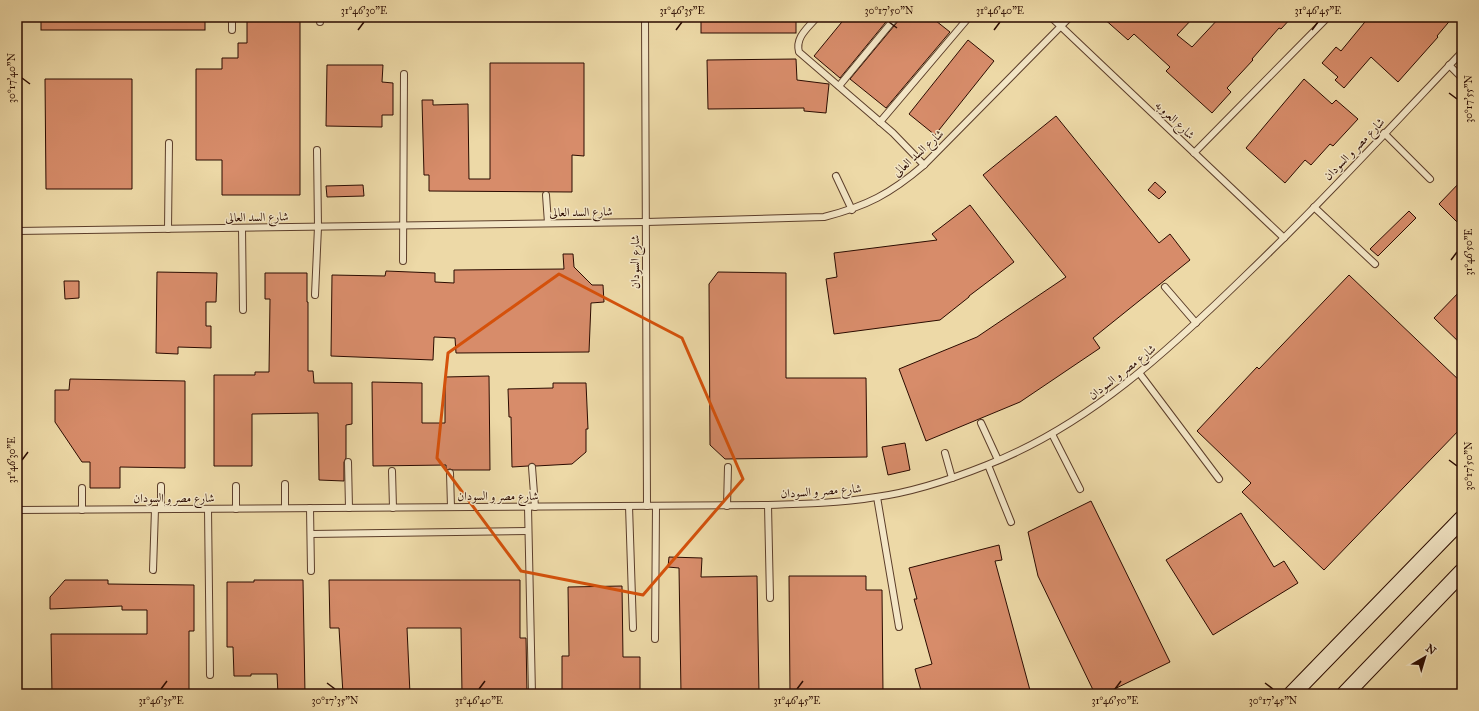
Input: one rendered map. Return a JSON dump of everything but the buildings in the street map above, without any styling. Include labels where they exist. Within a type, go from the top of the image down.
[{"type":"street","points":[[1292,694],[1462,519]]},
{"type":"street","points":[[1345,694],[1462,572]]},
{"type":"lane","points":[[232,17],[232,30]]},
{"type":"lane","name":"شارع السودان","points":[[645,17],[647,506]]},
{"type":"lane","points":[[817,17],[798,39],[799,52],[880,122],[924,165]]},
{"type":"lane","points":[[839,86],[896,17]]},
{"type":"lane","points":[[880,122],[969,17]]},
{"type":"lane","name":"شارع العروبه","points":[[1051,17],[1284,238]]},
{"type":"lane","name":"شارع السد العالى","points":[[17,231],[646,222],[824,217],[852,210],[878,198],[902,183],[924,165],[1070,17]]},
{"type":"lane","points":[[1194,153],[1328,17]]},
{"type":"lane","name":"شارع مصر و السودان","points":[[17,510],[768,506],[823,504],[877,497],[915,489],[952,478],[988,465],[1052,434],[1094,408],[1140,374],[1196,324],[1284,238],[1462,52]]},
{"type":"lane","points":[[1449,65],[1462,78]]},
{"type":"lane","points":[[404,74],[404,261]]},
{"type":"lane","points":[[1384,133],[1430,179]]},
{"type":"lane","points":[[168,229],[169,143]]},
{"type":"lane","points":[[315,295],[318,227],[317,150]]},
{"type":"lane","points":[[836,176],[852,210]]},
{"type":"lane","points":[[546,195],[548,223]]},
{"type":"lane","points":[[1314,207],[1375,264]]},
{"type":"lane","points":[[242,228],[243,310]]},
{"type":"lane","points":[[1165,287],[1196,324]]},
{"type":"lane","points":[[1140,374],[1219,479]]},
{"type":"lane","points":[[981,423],[998,460]]},
{"type":"lane","points":[[1052,434],[1080,488]]},
{"type":"lane","points":[[945,453],[952,478]]},
{"type":"lane","points":[[348,462],[349,508]]},
{"type":"lane","points":[[988,465],[1011,522]]},
{"type":"lane","points":[[532,467],[531,507],[528,531],[532,694]]},
{"type":"lane","points":[[727,506],[728,467]]},
{"type":"lane","points":[[392,471],[393,508]]},
{"type":"lane","points":[[450,472],[451,508]]},
{"type":"lane","points":[[285,484],[285,508]]},
{"type":"lane","points":[[153,570],[161,486]]},
{"type":"lane","points":[[236,486],[236,509]]},
{"type":"lane","points":[[82,488],[82,510]]},
{"type":"lane","points":[[877,497],[899,627]]},
{"type":"lane","points":[[629,506],[633,628]]},
{"type":"lane","points":[[655,640],[656,506]]},
{"type":"lane","points":[[768,506],[770,598]]},
{"type":"lane","points":[[310,508],[311,571]]},
{"type":"lane","points":[[208,509],[210,675]]},
{"type":"lane","points":[[311,534],[528,531]]},
{"type":"highlighted area","points":[[559,274],[682,338],[743,479],[643,595],[521,571],[437,458],[448,353]]}]
